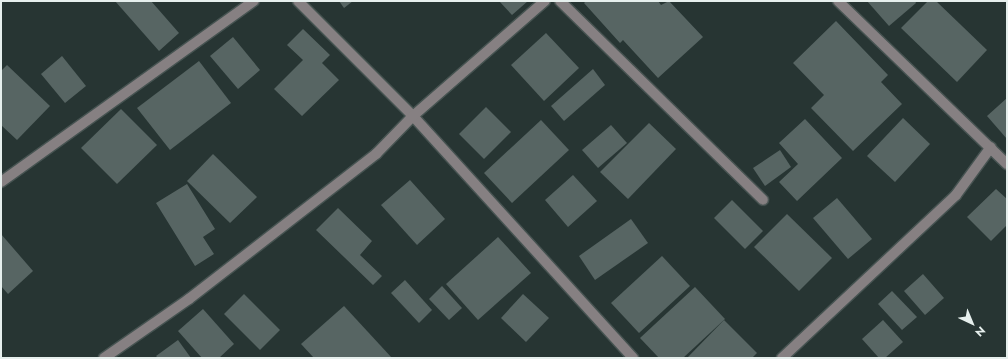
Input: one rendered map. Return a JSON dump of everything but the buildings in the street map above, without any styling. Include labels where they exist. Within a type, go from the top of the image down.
[{"type":"street","points":[[1,182],[254,1]]},
{"type":"street","points":[[298,1],[413,116],[633,358]]},
{"type":"street","points":[[104,358],[189,299],[376,154],[413,116],[544,1]]},
{"type":"street","points":[[560,1],[763,200]]},
{"type":"street","points":[[838,1],[991,146],[1007,164]]},
{"type":"street","points":[[782,358],[956,195],[991,146]]}]
